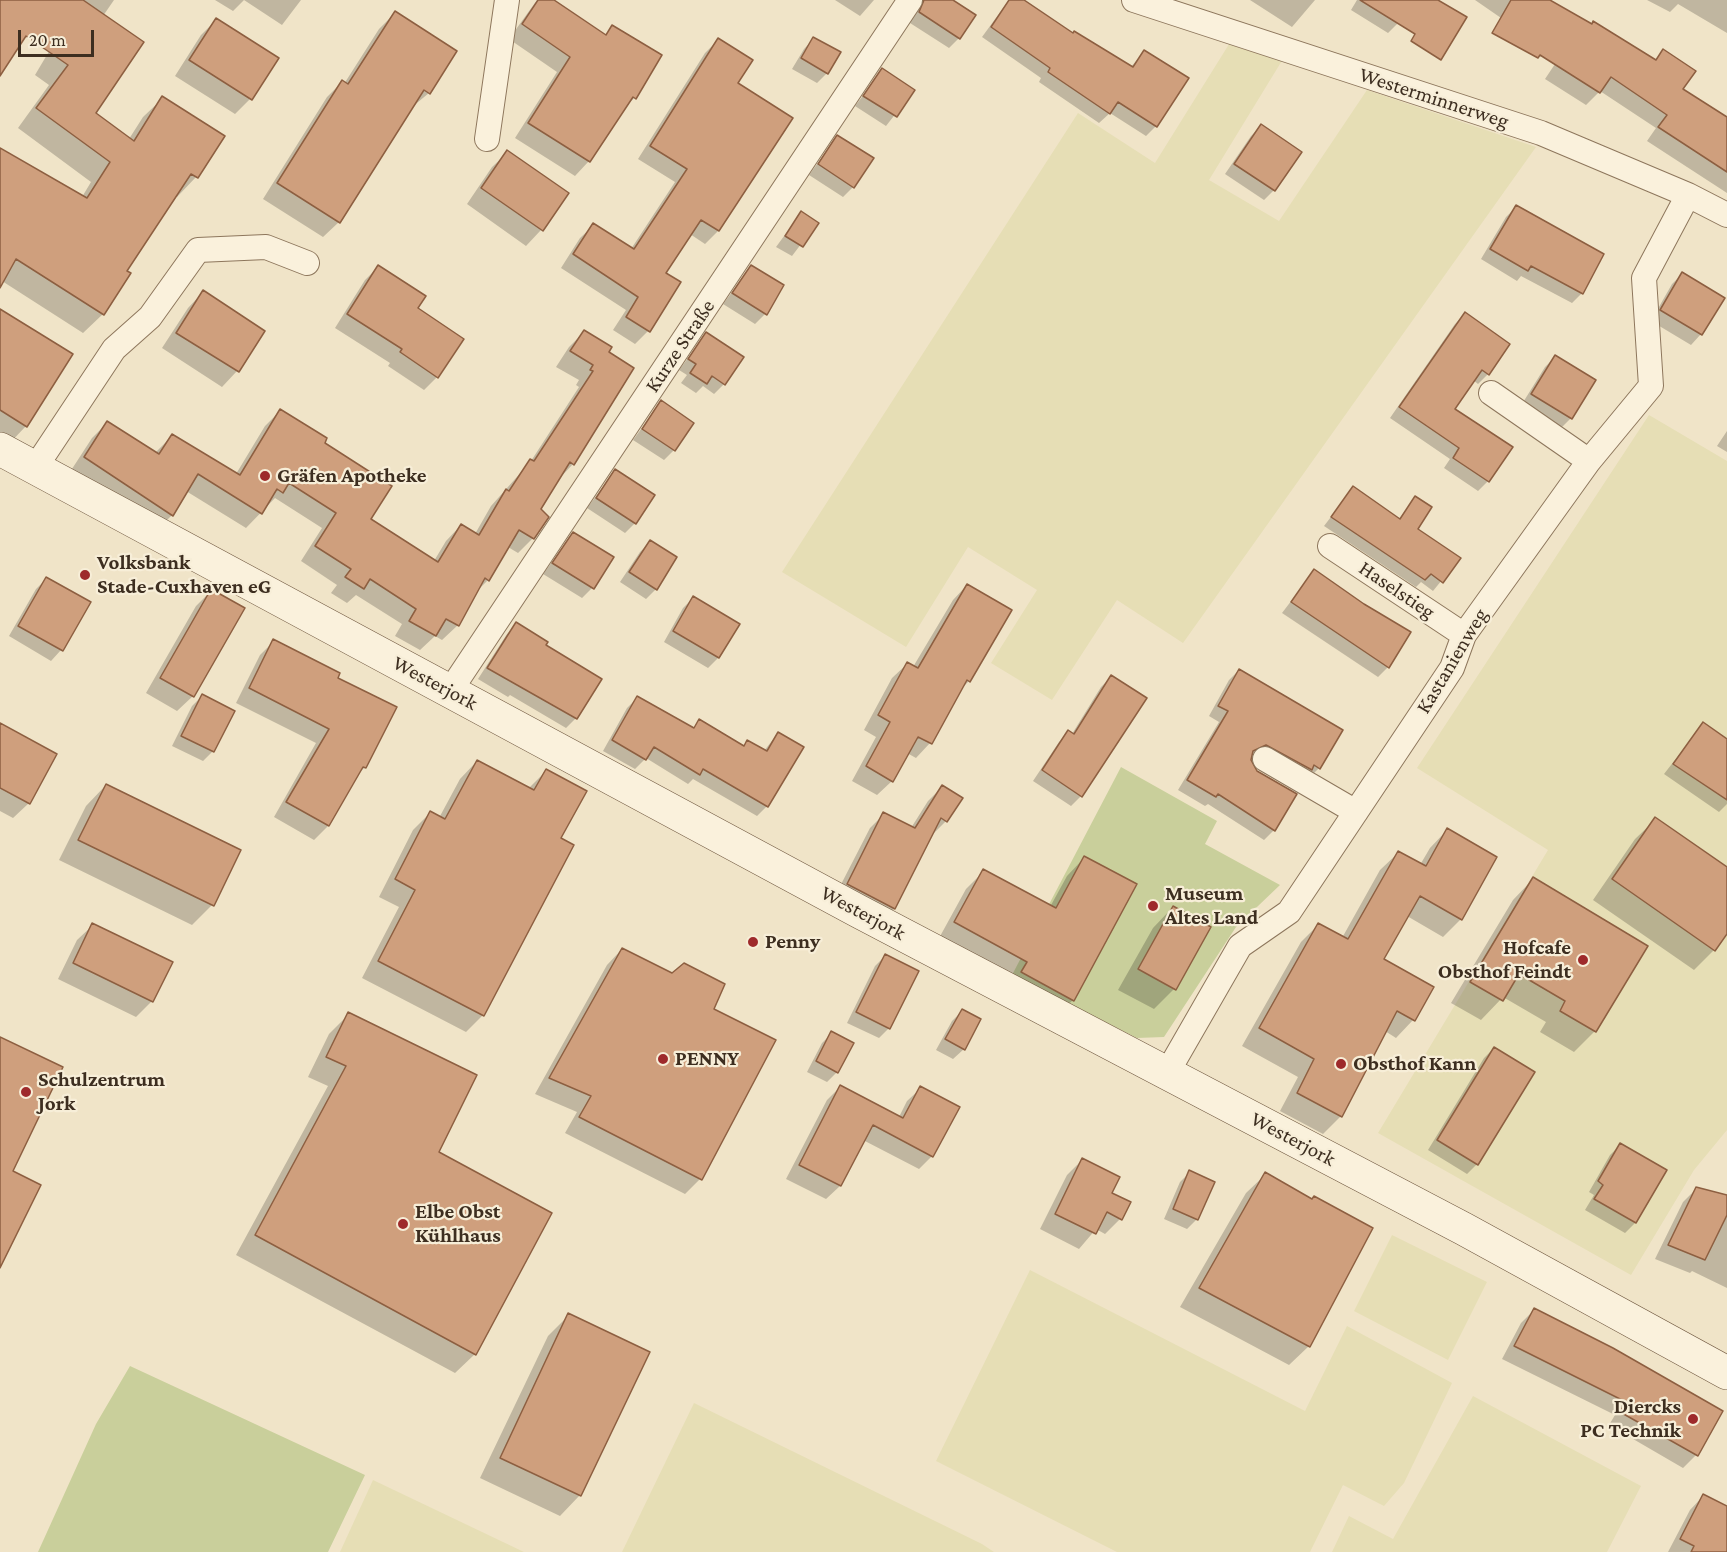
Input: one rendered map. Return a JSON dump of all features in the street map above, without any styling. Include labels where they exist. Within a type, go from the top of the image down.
[{"type":"main road","name":"Westerjork","points":[[0,449],[858,911],[1464,1229],[1727,1373]]},
{"type":"street","points":[[487,139],[507,0]]},
{"type":"street","name":"Kurze Straße","points":[[450,691],[910,0]]},
{"type":"street","name":"Westerminnerweg","points":[[1134,0],[1541,133],[1688,195],[1727,215]]},
{"type":"street","name":"Kastanienweg","points":[[1167,1073],[1239,946],[1289,912],[1452,668],[1464,635],[1589,461],[1651,386],[1644,278],[1688,195]]},
{"type":"street","points":[[35,468],[114,349],[150,317],[198,250],[266,247],[307,263]]},
{"type":"street","points":[[1491,393],[1589,461]]},
{"type":"street","name":"Haselstieg","points":[[1330,546],[1464,635]]},
{"type":"street","points":[[1265,759],[1356,812]]},
{"type":"shaded area","points":[[1231,41],[1283,59],[1209,180],[1279,221],[1367,90],[1536,147],[1183,643],[1117,600],[1052,700],[991,663],[1037,590],[968,547],[906,647],[782,572],[1078,113],[1155,163]]},
{"type":"shaded area","points":[[1649,415],[1727,461],[1727,1130],[1694,1170],[1631,1275],[1378,1133],[1548,850],[1417,768]]},
{"type":"shaded area","points":[[1392,1235],[1487,1282],[1448,1360],[1354,1311]]},
{"type":"shaded area","points":[[1030,1270],[1305,1411],[1347,1326],[1452,1383],[1404,1483],[1384,1506],[1343,1485],[1310,1552],[1117,1552],[936,1461]]},
{"type":"shaded area","points":[[1473,1396],[1641,1486],[1607,1552],[1332,1552],[1349,1516],[1393,1539]]},
{"type":"shaded area","points":[[694,1403],[982,1544],[994,1552],[622,1552]]},
{"type":"shaded area","points":[[373,1480],[524,1552],[340,1552]]},
{"type":"green space","name":"Museum Altes Land","points":[[1121,767],[1217,821],[1205,844],[1280,885],[1236,927],[1164,1037],[1137,1038],[1012,975]]},
{"type":"green space","points":[[130,1366],[365,1475],[328,1552],[38,1552],[96,1424]]},
{"type":"building","points":[[0,0],[83,0],[144,42],[96,113],[134,141],[162,96],[225,136],[198,178],[191,174],[127,271],[131,273],[104,315],[16,259],[0,288],[0,148],[87,198],[110,162],[36,108],[68,65],[26,36],[0,76]]},
{"type":"building","points":[[538,0],[554,0],[606,35],[612,25],[662,55],[636,99],[633,97],[590,162],[528,123],[570,57],[522,24]]},
{"type":"building","points":[[924,0],[953,0],[976,15],[960,39],[919,12]]},
{"type":"building","points":[[1009,0],[1024,0],[1073,33],[1074,31],[1133,67],[1144,50],[1189,78],[1157,127],[1118,102],[1110,114],[1048,72],[1050,68],[991,27]]},
{"type":"building","points":[[1360,0],[1438,0],[1467,17],[1441,60],[1411,41],[1415,34]]},
{"type":"building","points":[[1511,0],[1550,0],[1592,24],[1593,21],[1656,60],[1663,49],[1696,71],[1683,89],[1727,117],[1727,172],[1658,127],[1667,115],[1611,77],[1600,93],[1540,55],[1538,58],[1492,33]]},
{"type":"building","points":[[395,11],[457,51],[430,94],[424,90],[340,223],[277,183],[342,80],[348,84]]},
{"type":"building","points":[[216,18],[279,58],[252,100],[189,60]]},
{"type":"building","points":[[813,37],[841,52],[828,74],[801,58]]},
{"type":"building","points":[[718,38],[753,60],[738,83],[793,118],[719,231],[701,220],[666,273],[681,282],[650,332],[626,317],[638,297],[573,254],[593,223],[634,249],[687,169],[650,146]]},
{"type":"building","points":[[882,68],[915,90],[897,117],[863,96]]},
{"type":"building","points":[[1261,124],[1302,152],[1275,191],[1234,164]]},
{"type":"building","points":[[837,135],[874,158],[854,188],[818,164]]},
{"type":"building","points":[[507,150],[569,193],[543,231],[481,188]]},
{"type":"building","points":[[1516,205],[1604,254],[1583,294],[1531,266],[1528,271],[1490,249]]},
{"type":"building","points":[[801,211],[819,223],[803,247],[785,236]]},
{"type":"building","points":[[378,265],[426,296],[418,308],[464,339],[438,378],[400,352],[402,349],[347,314]]},
{"type":"building","points":[[751,265],[784,285],[767,315],[732,293]]},
{"type":"building","points":[[1682,272],[1725,298],[1702,335],[1660,310]]},
{"type":"building","points":[[203,290],[265,331],[239,372],[176,333]]},
{"type":"building","points":[[0,309],[73,354],[27,427],[0,410]]},
{"type":"building","points":[[1465,312],[1510,344],[1489,375],[1482,370],[1455,409],[1513,447],[1489,482],[1453,458],[1459,448],[1399,407]]},
{"type":"building","points":[[584,330],[612,347],[609,352],[634,368],[574,465],[570,462],[541,509],[549,517],[534,539],[519,530],[489,581],[485,578],[459,626],[446,619],[436,636],[409,621],[416,609],[370,579],[364,589],[345,577],[351,569],[315,546],[336,513],[289,483],[283,493],[277,489],[262,514],[198,474],[173,516],[84,457],[107,421],[159,454],[172,434],[240,475],[280,409],[327,438],[325,443],[392,486],[371,519],[438,562],[461,524],[479,535],[506,489],[509,491],[530,459],[534,461],[593,371],[590,370],[593,365],[570,351]]},
{"type":"building","points":[[706,332],[744,357],[725,385],[712,376],[707,384],[690,373],[696,364],[688,359]]},
{"type":"building","points":[[1555,355],[1596,380],[1572,419],[1531,394]]},
{"type":"building","points":[[661,400],[694,423],[675,451],[642,429]]},
{"type":"building","points":[[615,469],[655,495],[636,524],[596,498]]},
{"type":"building","points":[[1353,486],[1400,519],[1415,496],[1432,507],[1418,529],[1461,558],[1443,583],[1431,574],[1425,580],[1331,517]]},
{"type":"building","points":[[573,532],[614,557],[594,589],[552,563]]},
{"type":"building","points":[[650,540],[677,557],[657,590],[629,572]]},
{"type":"building","points":[[1314,569],[1364,604],[1411,632],[1389,668],[1291,602]]},
{"type":"building","points":[[46,577],[91,602],[63,651],[18,626]]},
{"type":"building","points":[[967,584],[1012,610],[970,682],[967,680],[932,744],[918,737],[893,782],[866,766],[890,722],[878,715],[907,662],[918,668]]},
{"type":"building","points":[[211,589],[245,608],[194,697],[160,678]]},
{"type":"building","points":[[693,596],[740,624],[719,658],[673,631]]},
{"type":"building","points":[[516,622],[548,642],[546,645],[602,679],[577,719],[487,668]]},
{"type":"building","points":[[273,639],[340,673],[338,678],[397,707],[366,768],[363,767],[329,826],[286,802],[329,729],[249,688]]},
{"type":"building","points":[[1239,669],[1343,730],[1320,769],[1314,765],[1312,770],[1266,745],[1253,751],[1251,760],[1257,771],[1297,794],[1275,831],[1218,794],[1216,797],[1187,780],[1228,711],[1218,706]]},
{"type":"building","points":[[1111,675],[1147,698],[1082,797],[1042,770],[1068,730],[1074,734]]},
{"type":"building","points":[[202,694],[235,711],[214,752],[181,736]]},
{"type":"building","points":[[637,696],[694,728],[699,719],[744,746],[747,740],[767,751],[778,732],[804,747],[768,807],[703,769],[700,775],[654,747],[646,760],[612,740]]},
{"type":"building","points":[[1703,722],[1727,739],[1727,800],[1673,764]]},
{"type":"building","points":[[0,723],[57,754],[30,804],[0,788]]},
{"type":"building","points":[[477,760],[534,790],[546,769],[587,791],[561,838],[574,845],[484,1016],[378,961],[415,890],[395,879],[430,811],[445,819]]},
{"type":"building","points":[[106,784],[241,850],[214,906],[78,840]]},
{"type":"building","points":[[942,785],[963,798],[947,822],[941,818],[895,909],[847,884],[883,812],[915,828]]},
{"type":"building","points":[[1655,817],[1727,867],[1727,934],[1715,951],[1612,879]]},
{"type":"building","points":[[1447,828],[1497,857],[1462,920],[1420,896],[1384,959],[1434,987],[1415,1021],[1397,1011],[1342,1117],[1297,1093],[1314,1059],[1259,1028],[1318,923],[1348,939],[1398,851],[1426,866]]},
{"type":"building","points":[[1084,856],[1137,884],[1074,1001],[1021,972],[1027,962],[954,922],[983,869],[1056,908]]},
{"type":"building","name":"Hofcafe Obsthof Feindt","points":[[1533,877],[1648,946],[1596,1032],[1560,1011],[1565,1001],[1519,974],[1503,1001],[1470,982]]},
{"type":"building","points":[[1173,906],[1211,927],[1176,990],[1138,969]]},
{"type":"building","points":[[92,923],[173,962],[153,1002],[73,963]]},
{"type":"building","name":"PENNY","points":[[622,948],[672,973],[684,963],[725,984],[714,1009],[776,1040],[702,1180],[579,1117],[591,1096],[549,1078]]},
{"type":"building","points":[[885,954],[919,971],[890,1029],[856,1012]]},
{"type":"building","points":[[962,1009],[981,1019],[965,1050],[945,1039]]},
{"type":"building","name":"Elbe Obst Kühlhaus","points":[[348,1012],[477,1075],[439,1152],[552,1213],[476,1355],[255,1235],[346,1066],[326,1057]]},
{"type":"building","points":[[831,1031],[854,1043],[838,1073],[816,1061]]},
{"type":"building","points":[[0,1037],[63,1067],[13,1171],[41,1185],[0,1268]]},
{"type":"building","points":[[1494,1047],[1535,1072],[1478,1165],[1437,1140]]},
{"type":"building","points":[[840,1085],[903,1118],[920,1086],[960,1107],[933,1157],[873,1125],[841,1186],[799,1165]]},
{"type":"building","points":[[1620,1143],[1667,1170],[1636,1223],[1594,1199],[1603,1185],[1598,1181]]},
{"type":"building","points":[[1082,1158],[1120,1177],[1112,1193],[1131,1202],[1122,1220],[1107,1212],[1096,1234],[1055,1214]]},
{"type":"building","points":[[1189,1170],[1215,1182],[1198,1220],[1173,1209]]},
{"type":"building","points":[[1265,1172],[1312,1199],[1314,1196],[1373,1228],[1310,1347],[1199,1288]]},
{"type":"building","points":[[1696,1187],[1727,1195],[1727,1215],[1705,1260],[1668,1245]]},
{"type":"building","points":[[1534,1308],[1613,1348],[1723,1411],[1698,1456],[1620,1412],[1626,1402],[1514,1346]]},
{"type":"building","points":[[568,1313],[650,1352],[581,1496],[500,1458]]},
{"type":"building","points":[[1703,1494],[1727,1506],[1727,1552],[1691,1552],[1694,1546],[1680,1539]]},
{"type":"place","name":"Gräfen Apotheke","points":[[265,476]]},
{"type":"place","name":"Volksbank Stade-Cuxhaven eG","points":[[85,575]]},
{"type":"place","name":"Museum Altes Land","points":[[1153,906]]},
{"type":"place","name":"Penny","points":[[753,942]]},
{"type":"place","name":"Hofcafe Obsthof Feindt","points":[[1583,960]]},
{"type":"place","name":"PENNY","points":[[663,1059]]},
{"type":"place","name":"Obsthof Kann","points":[[1341,1064]]},
{"type":"place","name":"Schulzentrum Jork","points":[[26,1092]]},
{"type":"place","name":"Elbe Obst Kühlhaus","points":[[403,1224]]},
{"type":"place","name":"Diercks PC Technik","points":[[1693,1419]]}]
